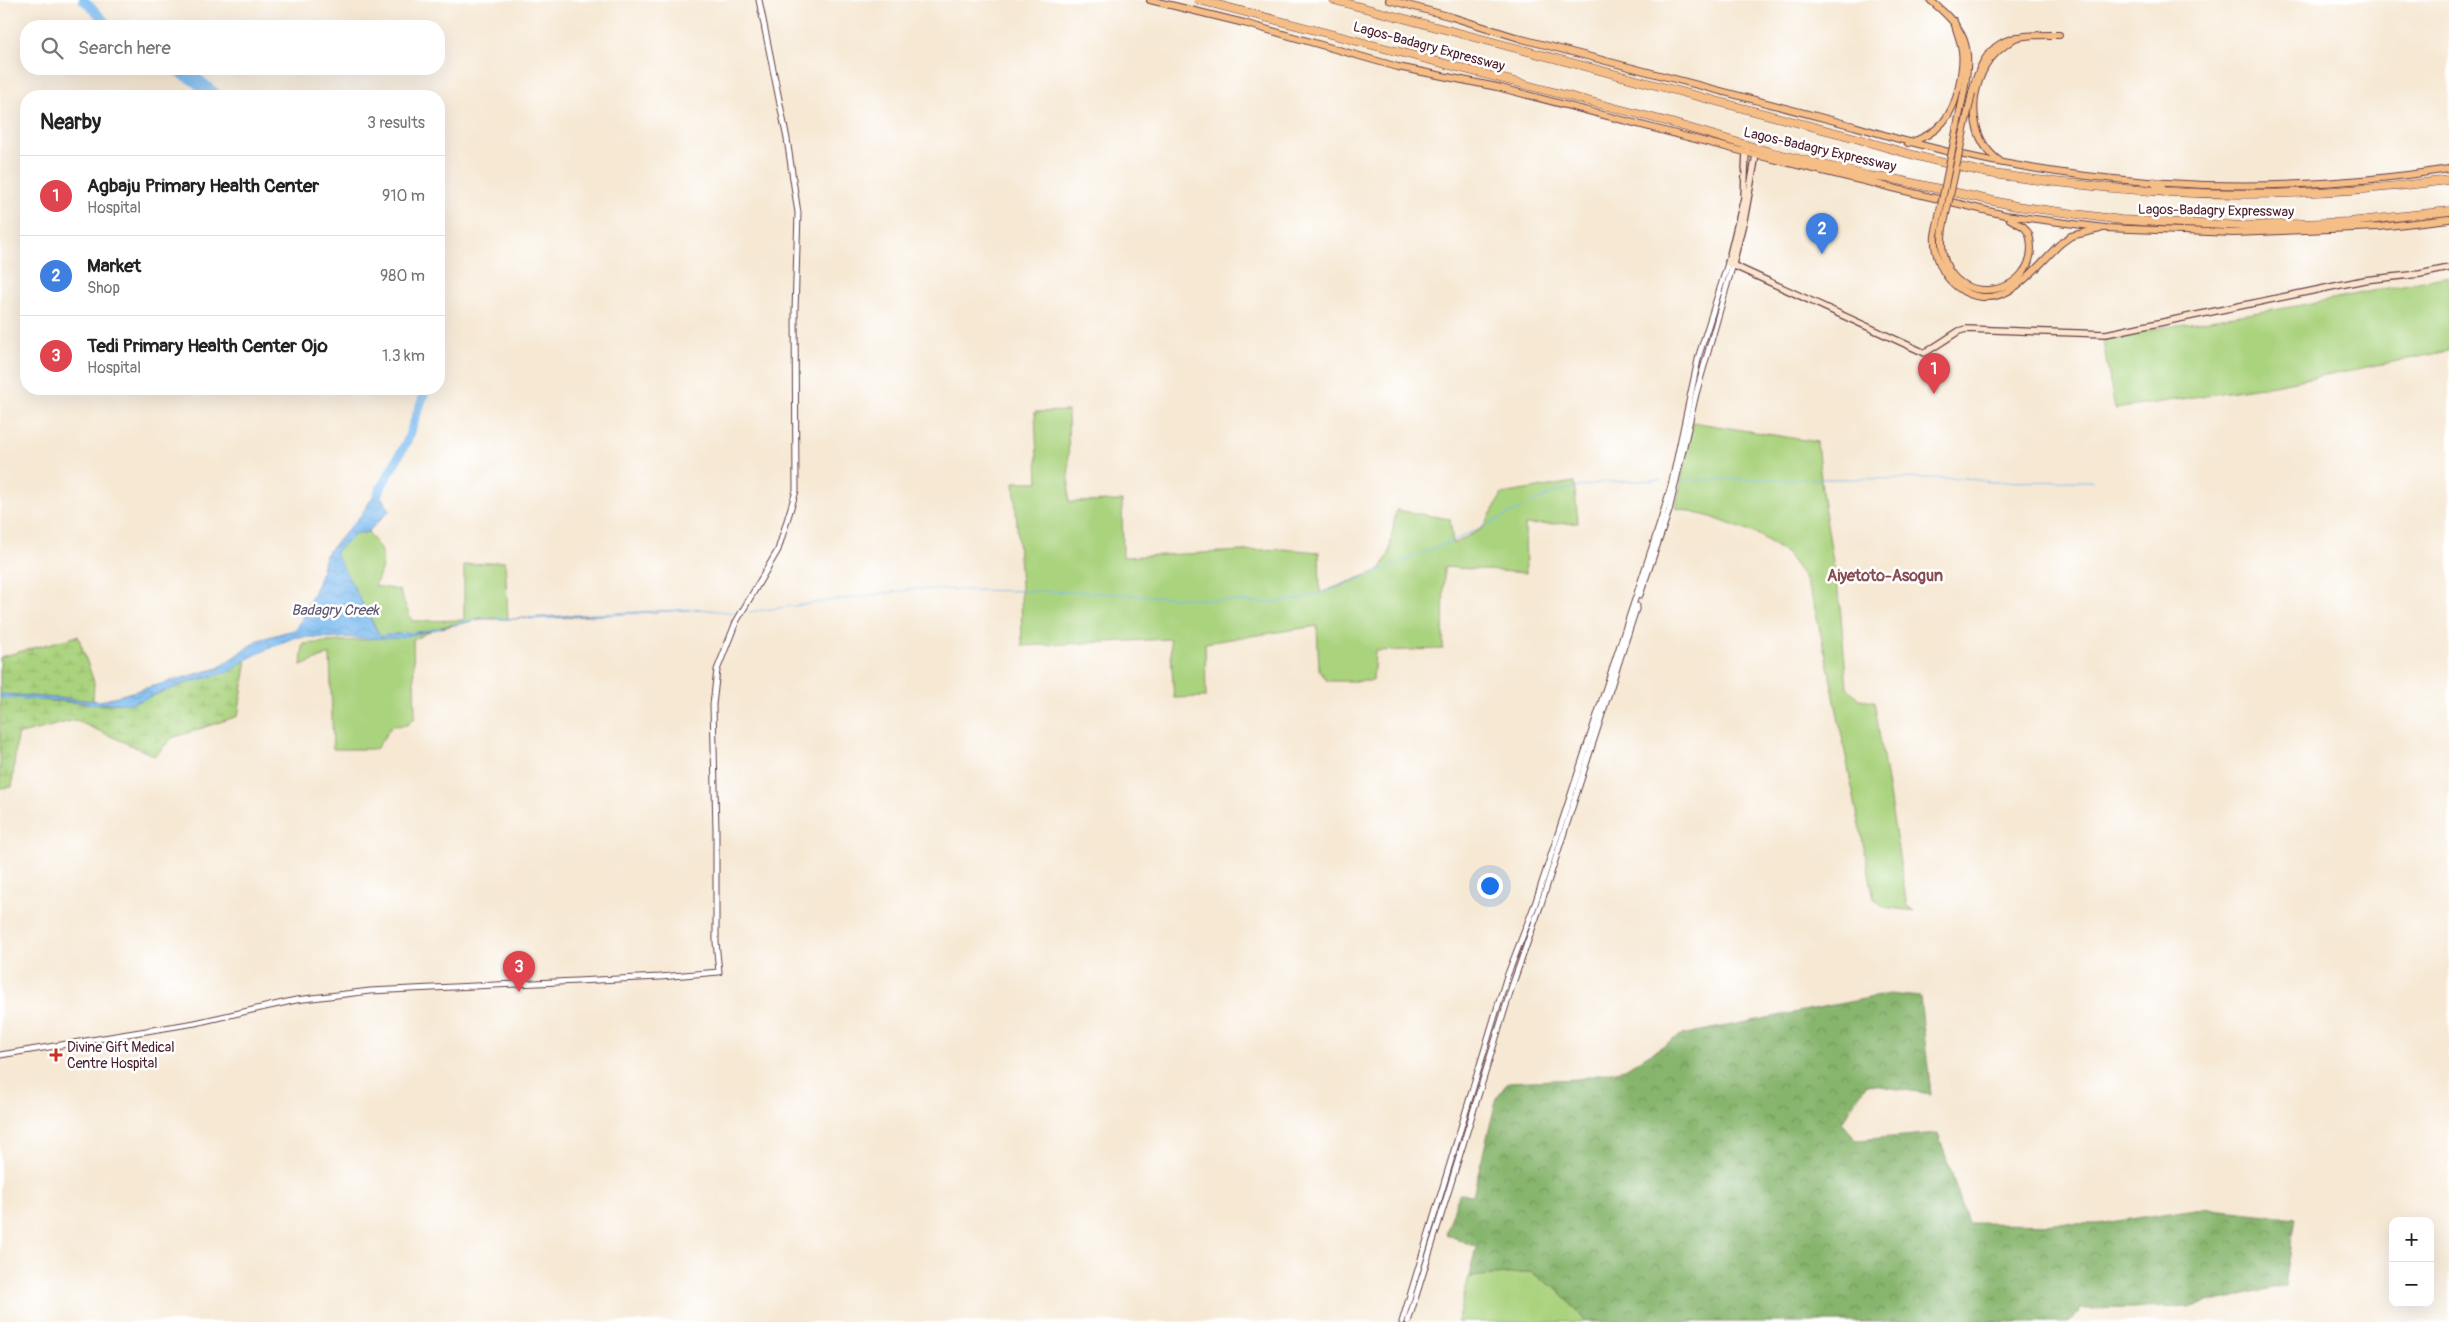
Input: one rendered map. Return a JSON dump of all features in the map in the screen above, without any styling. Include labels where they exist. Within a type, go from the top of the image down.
[{"type":"highway","name":"Lagos-Badagry Expressway","points":[[1199,0],[1656,118],[1770,152],[1868,176],[1963,193],[2016,206],[2121,220],[2246,226],[2349,222],[2449,211]]},
{"type":"highway","name":"Lagos-Badagry Expressway","points":[[1334,0],[1852,137],[1931,161],[1982,172],[2166,193],[2244,196],[2340,192],[2449,180]]},
{"type":"highway","points":[[2154,182],[2166,193]]},
{"type":"main road","name":"Lagos-Badagry Expressway","points":[[1150,0],[1244,23],[1337,50],[1440,76],[1497,87],[1756,155],[2005,216],[2105,228],[2261,232],[2379,227],[2449,219]]},
{"type":"main road","name":"Lagos-Badagry Expressway","points":[[1389,0],[1452,16],[1522,39],[1854,126],[1907,143],[2003,164],[2097,178],[2241,186],[2341,183],[2449,170]]},
{"type":"main road","points":[[1930,0],[1954,21],[1964,36],[1968,52],[1964,92],[1935,235],[1935,255],[1941,269],[1958,289],[1978,296],[1995,295],[2008,291],[2020,283],[2060,244],[2077,234],[2105,228]]},
{"type":"main road","points":[[1907,143],[1925,138],[1938,129],[1953,108],[1963,59],[1954,21]]},
{"type":"main road","points":[[2005,216],[2024,227],[2029,234],[2030,254],[2026,266],[2016,279],[1996,289],[1979,290],[1961,284],[1951,274],[1943,260],[1941,246],[1943,228],[1976,75],[1985,56],[1997,46],[2016,37],[2059,35]]},
{"type":"main road","points":[[2003,164],[1980,141],[1976,126],[1975,107],[1979,85],[1986,67],[1999,50],[2016,37]]},
{"type":"main road","points":[[1731,263],[1744,198],[1746,151]]},
{"type":"main road","points":[[1731,263],[1745,215],[1756,155]]},
{"type":"main road","points":[[1731,263],[1925,353],[1958,331],[1966,329],[2106,334],[2364,280],[2420,274],[2449,268]]},
{"type":"street","points":[[0,1055],[195,1023],[296,1000],[370,991],[660,977],[719,972],[716,942],[713,705],[717,670],[736,622],[778,550],[796,491],[795,312],[798,213],[786,134],[759,0]]},
{"type":"street","points":[[1402,1322],[1494,1019],[1535,904],[1661,520],[1701,349],[1731,263]]},
{"type":"street","points":[[1408,1322],[1501,1020],[1669,511],[1720,298]]},
{"type":"street","points":[[1701,349],[1708,352]]},
{"type":"street","points":[[1494,1019],[1501,1020]]},
{"type":"green space","points":[[2449,276],[2449,351],[2274,385],[2115,409],[2102,337],[2291,307]]},
{"type":"green space","points":[[1068,411],[1069,502],[1122,501],[1123,557],[1282,549],[1319,552],[1320,593],[1380,570],[1389,554],[1396,510],[1450,519],[1453,544],[1483,528],[1502,494],[1574,482],[1578,523],[1525,525],[1526,573],[1444,567],[1443,649],[1375,651],[1373,681],[1327,681],[1319,669],[1317,626],[1205,643],[1206,697],[1174,698],[1170,639],[1022,646],[1021,584],[1014,482],[1038,482],[1035,412]]},
{"type":"green space","points":[[1692,422],[1817,442],[1823,499],[1840,605],[1847,687],[1859,699],[1874,701],[1907,906],[1914,911],[1884,907],[1874,898],[1828,666],[1813,600],[1804,577],[1787,554],[1759,535],[1711,517],[1676,508]]},
{"type":"green space","points":[[368,532],[381,552],[382,558],[381,569],[375,586],[399,590],[412,621],[464,620],[464,565],[505,561],[508,619],[481,618],[426,631],[380,636],[335,553],[353,535]]},
{"type":"green space","points":[[430,631],[413,640],[415,718],[407,725],[392,726],[376,749],[333,749],[330,654],[301,666],[303,644],[382,638]]},
{"type":"green space","points":[[78,636],[94,682],[93,702],[0,694],[0,657]]},
{"type":"green space","points":[[247,659],[238,716],[172,738],[155,756],[75,720],[17,735],[12,787],[0,788],[0,697],[98,704],[133,703],[192,681],[229,672]]},
{"type":"green space","points":[[1889,994],[1920,997],[1931,1094],[1866,1084],[1842,1123],[1857,1140],[1938,1133],[1968,1223],[2098,1224],[2202,1208],[2296,1218],[2285,1285],[2191,1307],[2081,1309],[2070,1322],[1586,1322],[1560,1291],[1531,1272],[1469,1277],[1476,1247],[1446,1234],[1459,1194],[1473,1195],[1497,1097],[1508,1082],[1578,1079],[1625,1069],[1681,1035]]},
{"type":"green space","points":[[1531,1272],[1560,1291],[1586,1322],[1457,1322],[1469,1277]]},
{"type":"water","name":"Badagry Creek","points":[[377,491],[390,510],[368,532],[353,535],[335,553],[380,636],[426,631],[481,618],[501,619],[481,619],[397,638],[293,637],[247,659],[229,672],[192,681],[133,703],[98,704],[0,697],[0,694],[100,701],[218,668],[258,640],[297,629],[320,579],[325,555],[361,515]]},
{"type":"water","points":[[700,609],[555,618],[517,619]]},
{"type":"waterway","points":[[83,0],[103,20]]},
{"type":"waterway","points":[[183,75],[204,90]]},
{"type":"waterway","points":[[194,75],[212,90]]},
{"type":"waterway","points":[[378,493],[407,441],[424,395]]},
{"type":"waterway","points":[[1684,480],[1965,478],[1990,482],[2092,481]]},
{"type":"waterway","points":[[749,612],[915,589],[1082,592],[1266,603],[1301,599],[1337,588],[1450,542],[1558,491],[1605,482],[1661,480]]},
{"type":"waterway","points":[[375,494],[377,491],[382,499]]},
{"type":"waterway","points":[[349,528],[359,518]]},
{"type":"waterway","points":[[373,526],[381,518]]},
{"type":"waterway","points":[[343,545],[355,535]]},
{"type":"waterway","points":[[335,553],[352,585]]},
{"type":"waterway","points":[[317,585],[322,570]]},
{"type":"waterway","points":[[311,598],[315,588]]},
{"type":"waterway","points":[[355,591],[359,598]]},
{"type":"waterway","points":[[363,604],[367,611]]},
{"type":"waterway","points":[[700,609],[736,613]]},
{"type":"waterway","points":[[646,612],[700,609],[671,611]]},
{"type":"waterway","points":[[651,612],[667,611]]},
{"type":"waterway","points":[[624,613],[642,612]]},
{"type":"waterway","points":[[591,616],[647,612]]},
{"type":"waterway","points":[[601,614],[620,613]]},
{"type":"waterway","points":[[589,614],[597,614]]},
{"type":"waterway","points":[[559,616],[568,615]]},
{"type":"waterway","points":[[574,615],[583,615]]},
{"type":"waterway","points":[[542,617],[553,616]]},
{"type":"waterway","points":[[527,618],[535,618]]},
{"type":"waterway","points":[[529,619],[557,618]]},
{"type":"waterway","points":[[453,625],[475,619]]},
{"type":"waterway","points":[[496,619],[510,619]]},
{"type":"waterway","points":[[509,619],[518,619]]},
{"type":"waterway","points":[[462,624],[470,622]]},
{"type":"waterway","points":[[286,632],[297,629],[299,625]]},
{"type":"waterway","points":[[421,632],[439,628]]},
{"type":"waterway","points":[[435,630],[443,628]]},
{"type":"waterway","points":[[378,632],[380,636],[394,634]]},
{"type":"waterway","points":[[398,634],[417,632]]},
{"type":"waterway","points":[[396,638],[419,634]]},
{"type":"waterway","points":[[271,647],[297,637]]},
{"type":"waterway","points":[[303,637],[314,637]]},
{"type":"waterway","points":[[321,637],[329,638]]},
{"type":"waterway","points":[[253,643],[266,638]]},
{"type":"waterway","points":[[336,638],[344,638]]},
{"type":"waterway","points":[[353,638],[392,638]]},
{"type":"waterway","points":[[244,661],[267,649]]},
{"type":"waterway","points":[[189,683],[229,672],[241,663]]},
{"type":"waterway","points":[[156,685],[169,682]]},
{"type":"waterway","points":[[166,691],[179,687]]},
{"type":"waterway","points":[[0,694],[7,694]]},
{"type":"waterway","points":[[0,697],[44,700]]},
{"type":"waterway","points":[[138,702],[150,697]]},
{"type":"waterway","points":[[91,702],[99,701]]},
{"type":"waterway","points":[[88,703],[99,704]]},
{"type":"waterway","points":[[120,703],[134,703]]},
{"type":"place","name":"Market","points":[[1822,254]]},
{"type":"place","name":"Agbaju Primary Health Center","points":[[1934,394]]},
{"type":"place","name":"Tedi Primary Health Center Ojo","points":[[519,992]]},
{"type":"place","name":"Divine Gift Medical Centre Hospital","points":[[56,1055]]},
{"type":"district","name":"Aiyetoto-Asogun","points":[[1885,575]]}]
